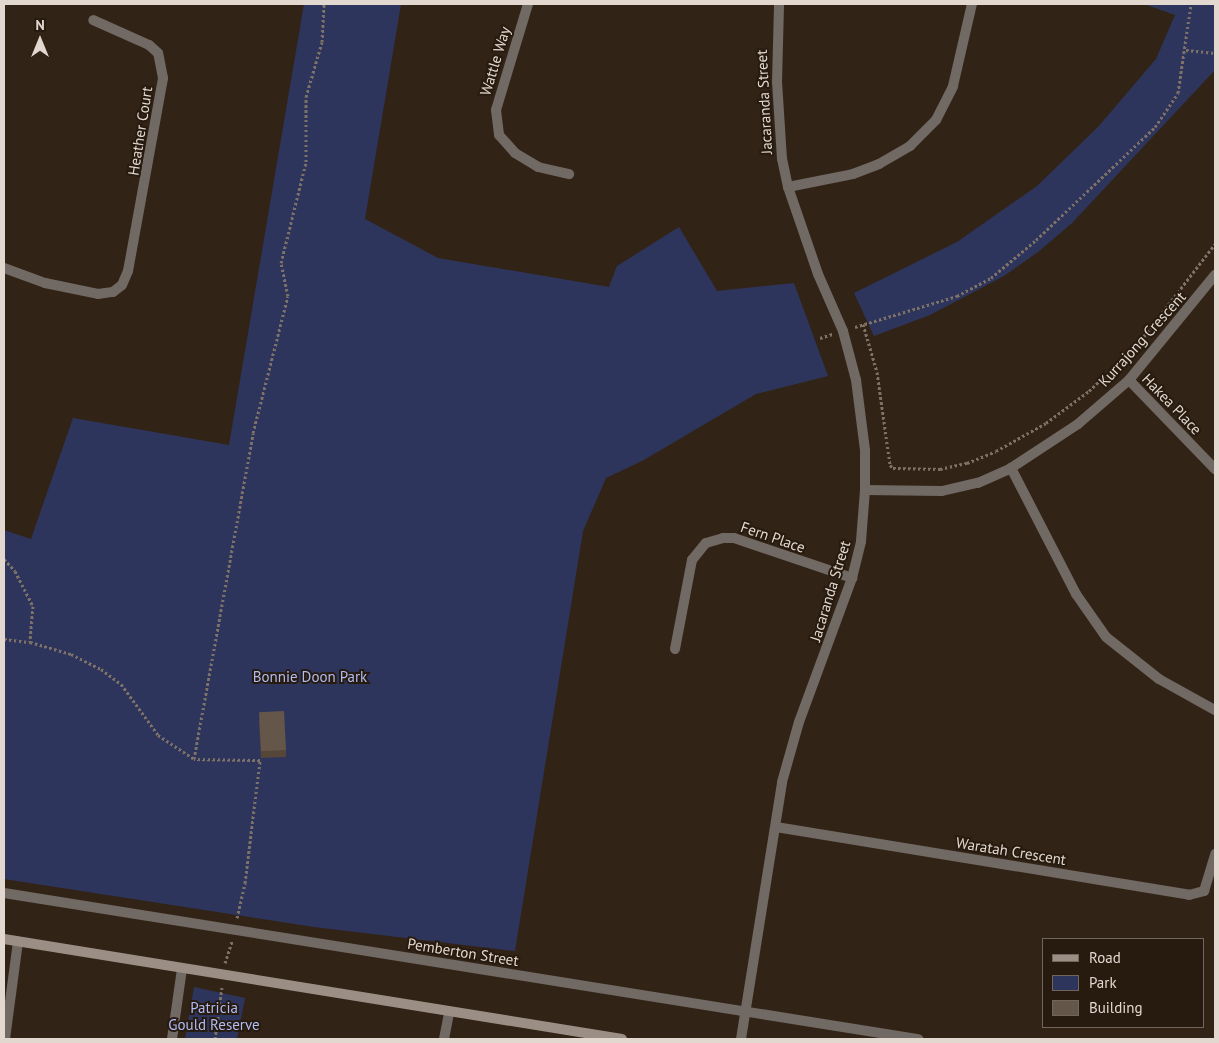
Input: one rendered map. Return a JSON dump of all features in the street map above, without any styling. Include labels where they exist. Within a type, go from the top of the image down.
[{"type":"main road","points":[[4,939],[449,1013],[622,1039]]},
{"type":"street","name":"Wattle Way","points":[[528,4],[496,110],[499,135],[515,153],[538,167],[569,174]]},
{"type":"street","name":"Jacaranda Street","points":[[742,1039],[789,755],[852,578],[861,541],[865,490],[862,419],[843,331],[818,274],[788,187],[777,122],[776,39],[779,4]]},
{"type":"street","points":[[788,187],[853,174],[879,164],[910,146],[936,120],[953,86],[972,4]]},
{"type":"street","name":"Heather Court","points":[[4,268],[45,284],[98,294],[113,292],[122,285],[137,238],[163,78],[158,53],[149,45],[93,20]]},
{"type":"street","name":"Kurrajong Crescent","points":[[865,490],[942,491],[978,483],[1011,468],[1072,429],[1129,380],[1215,275]]},
{"type":"street","name":"Hakea Place","points":[[1129,380],[1215,469]]},
{"type":"street","points":[[1011,468],[1076,594],[1106,637],[1158,679],[1215,710]]},
{"type":"street","name":"Fern Place","points":[[675,649],[692,560],[706,544],[734,538],[852,578]]},
{"type":"street","name":"Waratah Crescent","points":[[776,827],[1189,895],[1204,891],[1215,854]]},
{"type":"street","name":"Pemberton Street","points":[[4,894],[918,1039]]},
{"type":"street","points":[[5,1039],[18,942]]},
{"type":"street","points":[[172,1039],[182,969]]},
{"type":"street","points":[[444,1039],[449,1013]]},
{"type":"path","points":[[194,759],[253,433],[288,296],[281,263],[306,162],[306,97],[322,42],[324,4]]},
{"type":"path","points":[[820,338],[863,324],[903,315],[957,296],[991,278],[1036,240],[1155,127],[1178,93],[1186,50],[1191,4]]},
{"type":"path","points":[[1186,50],[1215,53]]},
{"type":"path","points":[[863,324],[877,372],[890,465],[893,468],[940,469],[967,463],[996,452],[1046,423],[1089,390],[1138,344],[1215,244]]},
{"type":"path","points":[[4,559],[16,571],[33,606],[30,642]]},
{"type":"path","points":[[4,639],[30,642],[71,654],[101,669],[121,684],[158,735],[194,759],[260,760],[245,884],[225,957]]},
{"type":"path","points":[[215,1039],[222,987]]},
{"type":"green space","name":"Bonnie Doon Park","points":[[304,4],[401,4],[365,219],[438,258],[609,287],[617,266],[679,227],[717,291],[794,283],[828,376],[756,394],[642,461],[606,478],[583,531],[515,951],[314,927],[4,879],[4,530],[31,539],[73,418],[229,445]]},
{"type":"green space","points":[[1144,4],[1215,4],[1215,70],[1072,223],[1038,252],[1004,276],[930,315],[874,336],[854,293],[957,242],[1037,186],[1098,127],[1156,59],[1175,15]]},
{"type":"green space","name":"Patricia Gould Reserve","points":[[194,987],[245,998],[237,1039],[185,1039]]},
{"type":"building","points":[[284,711],[286,750],[261,751],[259,712]]}]
